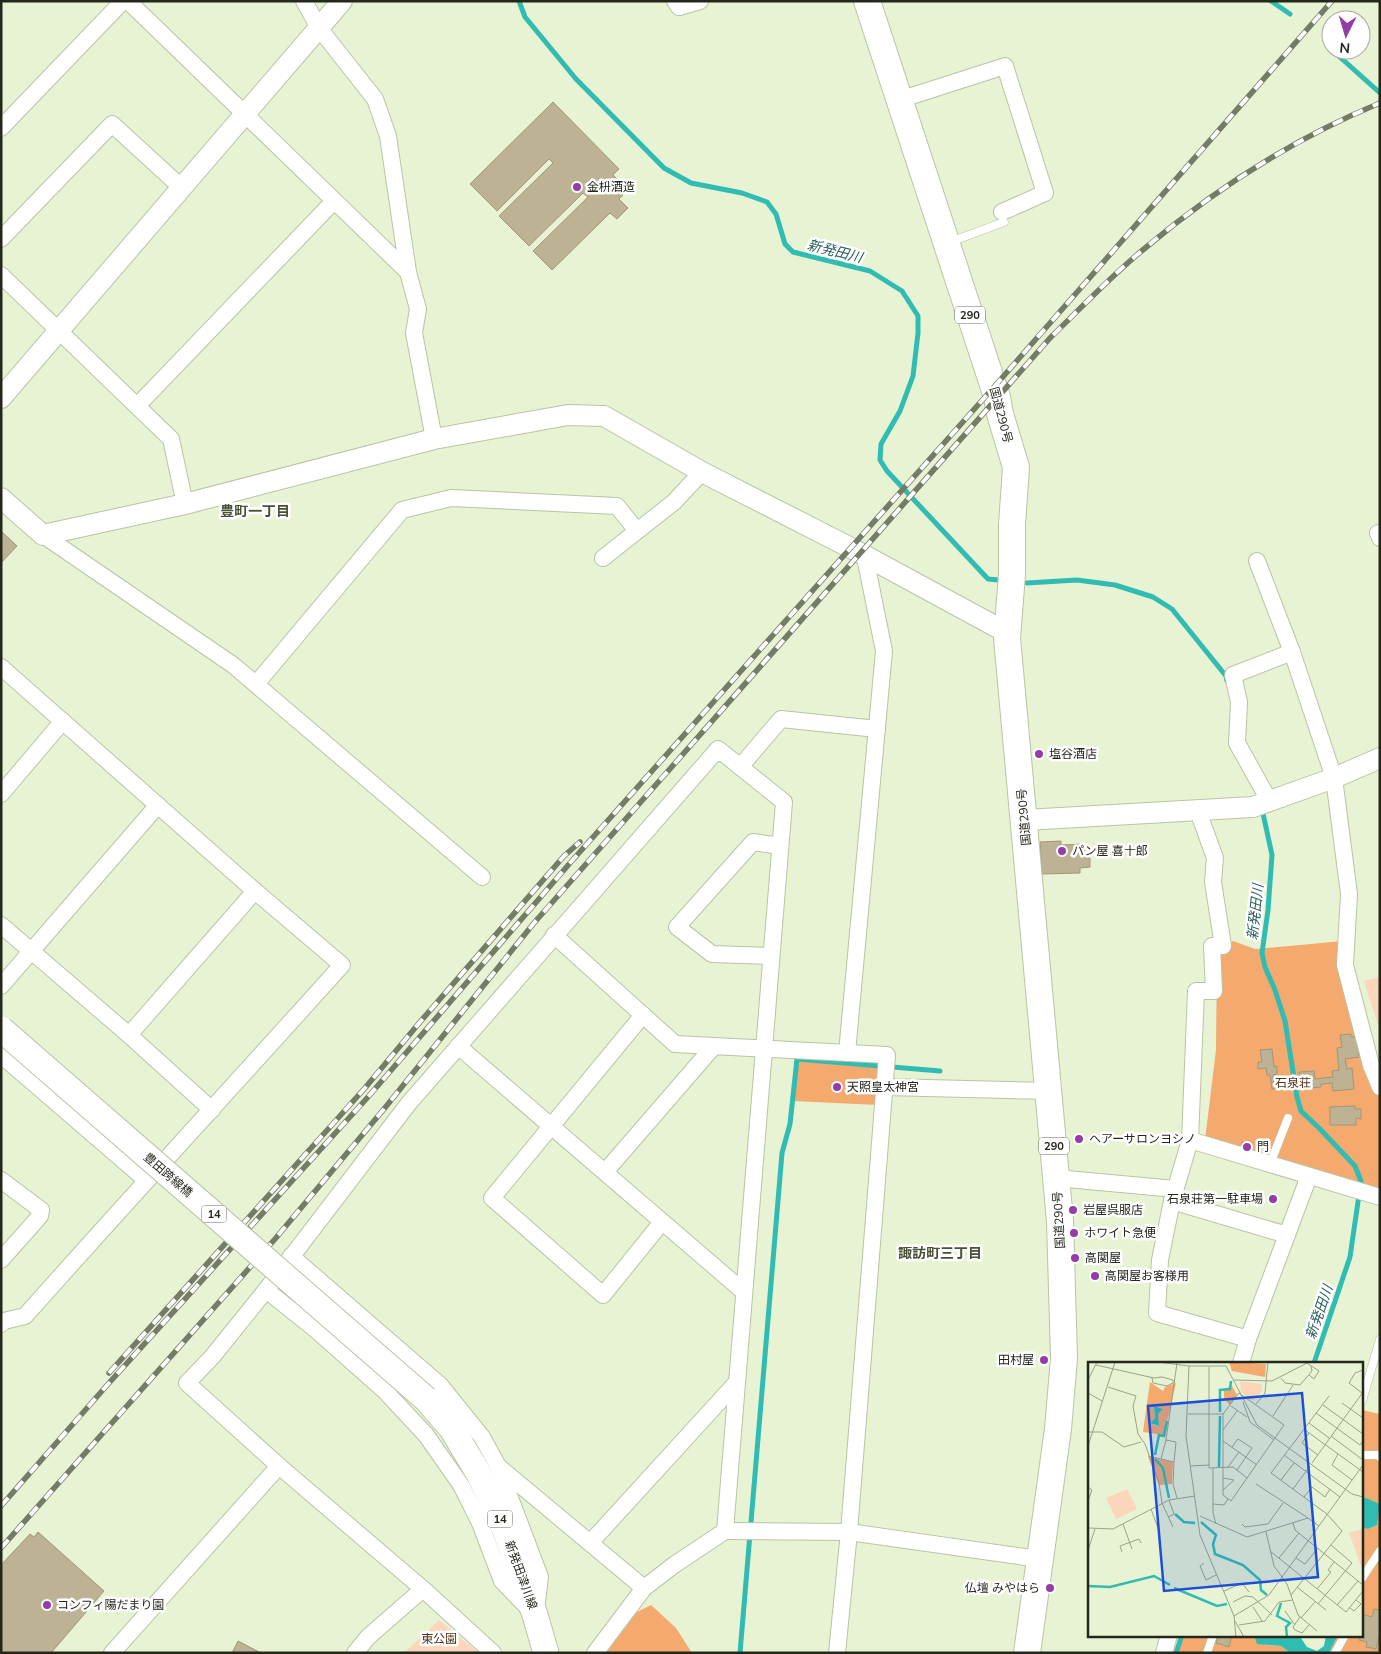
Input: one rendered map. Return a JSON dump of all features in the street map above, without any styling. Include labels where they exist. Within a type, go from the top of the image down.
[{"type":"highway","name":"国道290号","points":[[867,1],[998,397],[1000,414],[1016,466],[1012,525],[1012,574],[1007,638],[1060,1221],[1064,1358],[1058,1429],[1027,1653]]},
{"type":"main road","name":"豊田跨線橋","points":[[1,1029],[426,1399]]},
{"type":"main road","name":"新発田津川線","points":[[426,1399],[452,1429],[479,1474],[505,1530],[535,1615],[546,1653]]},
{"type":"street","points":[[1,128],[123,1]]},
{"type":"street","points":[[128,1],[408,272]]},
{"type":"street","points":[[304,1],[319,28],[375,99],[388,136],[408,272],[418,309],[414,333],[434,439]]},
{"type":"street","points":[[1,398],[342,1]]},
{"type":"street","points":[[675,1],[679,6],[700,1]]},
{"type":"street","points":[[899,100],[1005,66],[1045,193],[1003,217]]},
{"type":"street","points":[[1,239],[112,124],[182,188]]},
{"type":"street","points":[[136,406],[334,200]]},
{"type":"street","points":[[1,275],[171,439],[185,504]]},
{"type":"street","points":[[43,535],[185,504],[434,439],[568,415],[604,416],[702,472],[1002,630],[1007,638]]},
{"type":"street","points":[[603,558],[674,502],[702,472]]},
{"type":"street","points":[[1,498],[43,535],[233,665],[482,878]]},
{"type":"street","points":[[256,684],[402,510],[452,498],[617,506],[636,531]]},
{"type":"street","points":[[847,1052],[884,652],[865,557]]},
{"type":"street","points":[[1257,562],[1292,652],[1334,778],[1349,894],[1345,965],[1371,1065],[1380,1087]]},
{"type":"street","points":[[1262,805],[1237,743],[1239,702],[1233,675],[1292,652]]},
{"type":"street","points":[[1,668],[255,892],[342,965],[25,1316],[2,1321]]},
{"type":"street","points":[[740,767],[781,719],[877,729]]},
{"type":"street","points":[[1,794],[63,721]]},
{"type":"street","points":[[493,1653],[423,1589],[279,1466],[187,1383],[212,1357],[266,1290],[408,1103],[718,749],[784,802],[725,1531]]},
{"type":"street","points":[[1025,820],[1198,811],[1262,805],[1334,778],[1380,758]]},
{"type":"street","points":[[1,986],[158,805]]},
{"type":"street","points":[[1198,811],[1215,858],[1213,882],[1223,946],[1212,946],[1214,991],[1196,991],[1190,1140],[1174,1195],[1160,1260],[1157,1313],[1248,1339]]},
{"type":"street","points":[[772,956],[712,954],[677,927],[753,842],[780,846]]},
{"type":"street","points":[[129,1035],[255,892]]},
{"type":"street","points":[[1,925],[129,1035],[212,1110]]},
{"type":"street","points":[[554,935],[675,1044],[887,1055],[849,1532],[837,1653]]},
{"type":"street","points":[[642,1015],[492,1198],[603,1295],[662,1222]]},
{"type":"street","points":[[458,1046],[744,1292]]},
{"type":"street","points":[[605,1172],[714,1046]]},
{"type":"street","points":[[1,1055],[146,1180]]},
{"type":"street","points":[[885,1087],[1048,1091]]},
{"type":"street","points":[[1190,1140],[1367,1194]]},
{"type":"street","points":[[1241,1362],[1248,1339],[1309,1176]]},
{"type":"street","points":[[1056,1178],[1174,1195],[1287,1235]]},
{"type":"street","points":[[1,1180],[41,1210],[40,1216],[1,1260]]},
{"type":"street","points":[[291,1256],[440,1385],[482,1437],[498,1466],[540,1577],[535,1615]]},
{"type":"street","points":[[266,1290],[315,1329],[385,1391],[426,1435],[460,1485],[480,1523],[502,1581],[535,1615]]},
{"type":"street","points":[[590,1543],[737,1382]]},
{"type":"street","points":[[112,1653],[279,1466]]},
{"type":"street","points":[[498,1466],[644,1588]]},
{"type":"street","points":[[594,1653],[644,1588],[674,1565],[725,1531],[849,1532],[1039,1559]]},
{"type":"street","points":[[355,1653],[368,1637],[423,1589]]},
{"type":"street","points":[[1164,1653],[1169,1636]]},
{"type":"lane","points":[[946,244],[1003,217]]},
{"type":"lane","points":[[1270,1164],[1288,1118]]},
{"type":"lane","points":[[1364,1394],[1380,1339]]},
{"type":"lane","points":[[1364,1455],[1378,1455],[1380,1457]]},
{"type":"lane","points":[[1364,1575],[1380,1551]]},
{"type":"lane","points":[[1207,1653],[1213,1636]]},
{"type":"lane","points":[[1335,1653],[1344,1636]]},
{"type":"green space","name":"石泉荘","points":[[1233,941],[1255,949],[1343,941],[1380,1090],[1380,1193],[1205,1140],[1216,1050],[1217,953]]},
{"type":"green space","points":[[1380,977],[1380,1031],[1364,981]]},
{"type":"green space","points":[[795,1055],[881,1061],[878,1105],[792,1101]]},
{"type":"green space","points":[[1364,1410],[1380,1414],[1380,1504],[1364,1497]]},
{"type":"green space","points":[[1380,1507],[1380,1653],[1329,1653],[1338,1636],[1364,1636],[1364,1528],[1368,1529],[1377,1525]]},
{"type":"green space","points":[[651,1605],[676,1628],[692,1653],[606,1653],[637,1612]]},
{"type":"green space","name":"東公園","points":[[439,1620],[479,1653],[404,1653]]},
{"type":"green space","points":[[1182,1636],[1254,1636],[1266,1645],[1281,1646],[1290,1653],[1176,1653]]},
{"type":"water","points":[[1364,1497],[1380,1504],[1377,1525],[1368,1529],[1364,1528]]},
{"type":"water","points":[[1254,1636],[1300,1636],[1307,1647],[1317,1651],[1324,1646],[1326,1636],[1338,1636],[1329,1653],[1290,1653],[1281,1646],[1257,1644]]},
{"type":"building","name":"金枡酒造","points":[[553,102],[619,169],[613,175],[628,190],[619,199],[628,208],[617,219],[610,213],[552,270],[533,251],[588,197],[583,193],[529,246],[499,216],[553,163],[549,159],[497,211],[470,184]]},
{"type":"building","points":[[1,531],[17,546],[1,563]]},
{"type":"building","name":"パン屋 喜十郎","points":[[1061,841],[1061,845],[1084,844],[1085,858],[1090,858],[1090,867],[1080,868],[1080,873],[1042,874],[1040,842]]},
{"type":"building","points":[[1351,1034],[1351,1037],[1357,1037],[1359,1057],[1345,1059],[1347,1069],[1352,1068],[1354,1089],[1333,1091],[1332,1083],[1321,1084],[1321,1087],[1311,1088],[1310,1085],[1272,1089],[1270,1075],[1267,1075],[1266,1068],[1258,1069],[1258,1062],[1262,1062],[1260,1050],[1272,1049],[1274,1067],[1277,1066],[1277,1074],[1273,1075],[1274,1085],[1300,1083],[1299,1072],[1314,1071],[1315,1079],[1333,1077],[1332,1071],[1339,1070],[1337,1048],[1342,1047],[1340,1035]]},
{"type":"building","points":[[1355,1106],[1355,1109],[1361,1109],[1361,1119],[1356,1118],[1356,1125],[1330,1125],[1330,1107]]},
{"type":"building","points":[[1260,1140],[1267,1141],[1266,1153],[1259,1153]]},
{"type":"building","name":"門","points":[[1242,1142],[1252,1144],[1251,1151],[1241,1149]]},
{"type":"building","name":"コンフィ陽だまり園","points":[[38,1532],[104,1591],[51,1653],[1,1653],[1,1565],[30,1534],[34,1537]]},
{"type":"building","points":[[1374,1609],[1380,1610],[1380,1634],[1376,1649],[1366,1647],[1367,1642],[1359,1640],[1360,1637],[1356,1636],[1364,1636],[1364,1615],[1372,1617]]},
{"type":"building","points":[[1218,1636],[1232,1636],[1229,1647],[1216,1643]]},
{"type":"building","points":[[238,1641],[261,1653],[232,1653]]},
{"type":"waterway","name":"新発田川","points":[[519,1],[525,17],[576,79],[664,168],[691,183],[742,193],[767,202],[776,214],[785,244],[793,252],[870,271],[902,291],[918,316],[913,376],[900,411],[881,444],[880,460],[887,471],[988,579],[998,580]]},
{"type":"waterway","points":[[1271,1],[1290,14]]},
{"type":"waterway","points":[[1343,60],[1380,93]]},
{"type":"waterway","name":"新発田川","points":[[1027,583],[1077,580],[1115,585],[1153,597],[1172,609],[1226,676],[1227,681]]},
{"type":"waterway","name":"新発田川","points":[[1262,809],[1272,855],[1268,910],[1262,953],[1265,967],[1285,1021],[1297,1097],[1301,1111],[1355,1166],[1361,1181],[1350,1257],[1314,1362]]},
{"type":"waterway","points":[[740,1653],[782,1153],[790,1124],[797,1059],[940,1071]]},
{"type":"waterway","name":"新発田川","points":[[1176,1653],[1182,1636]]},
{"type":"railway","points":[[1,1506],[109,1383],[368,1097],[570,863],[994,387],[1332,1]]},
{"type":"railway","points":[[1,1548],[275,1239],[384,1109],[534,923],[1050,338],[1132,259],[1198,206],[1286,149],[1317,132],[1380,103]]},
{"type":"railway","points":[[109,1373],[365,1088],[564,856],[580,842]]},
{"type":"place","name":"金枡酒造","points":[[577,187]]},
{"type":"place","name":"塩谷酒店","points":[[1039,754]]},
{"type":"place","name":"パン屋 喜十郎","points":[[1062,851]]},
{"type":"place","name":"天照皇太神宮","points":[[837,1087]]},
{"type":"place","name":"ヘアーサロンヨシノ","points":[[1079,1139]]},
{"type":"place","name":"門","points":[[1247,1147]]},
{"type":"place","name":"石泉荘第一駐車場","points":[[1273,1199]]},
{"type":"place","name":"岩屋呉服店","points":[[1073,1210]]},
{"type":"place","name":"ホワイト急便","points":[[1074,1233]]},
{"type":"place","name":"高関屋","points":[[1075,1258]]},
{"type":"place","name":"高関屋お客様用","points":[[1095,1276]]},
{"type":"place","name":"田村屋","points":[[1044,1360]]},
{"type":"place","name":"仏壇 みやはら","points":[[1050,1588]]},
{"type":"place","name":"コンフィ陽だまり園","points":[[47,1605]]},
{"type":"district","name":"豊町一丁目","points":[[255,511]]},
{"type":"district","name":"諏訪町三丁目","points":[[940,1253]]}]
